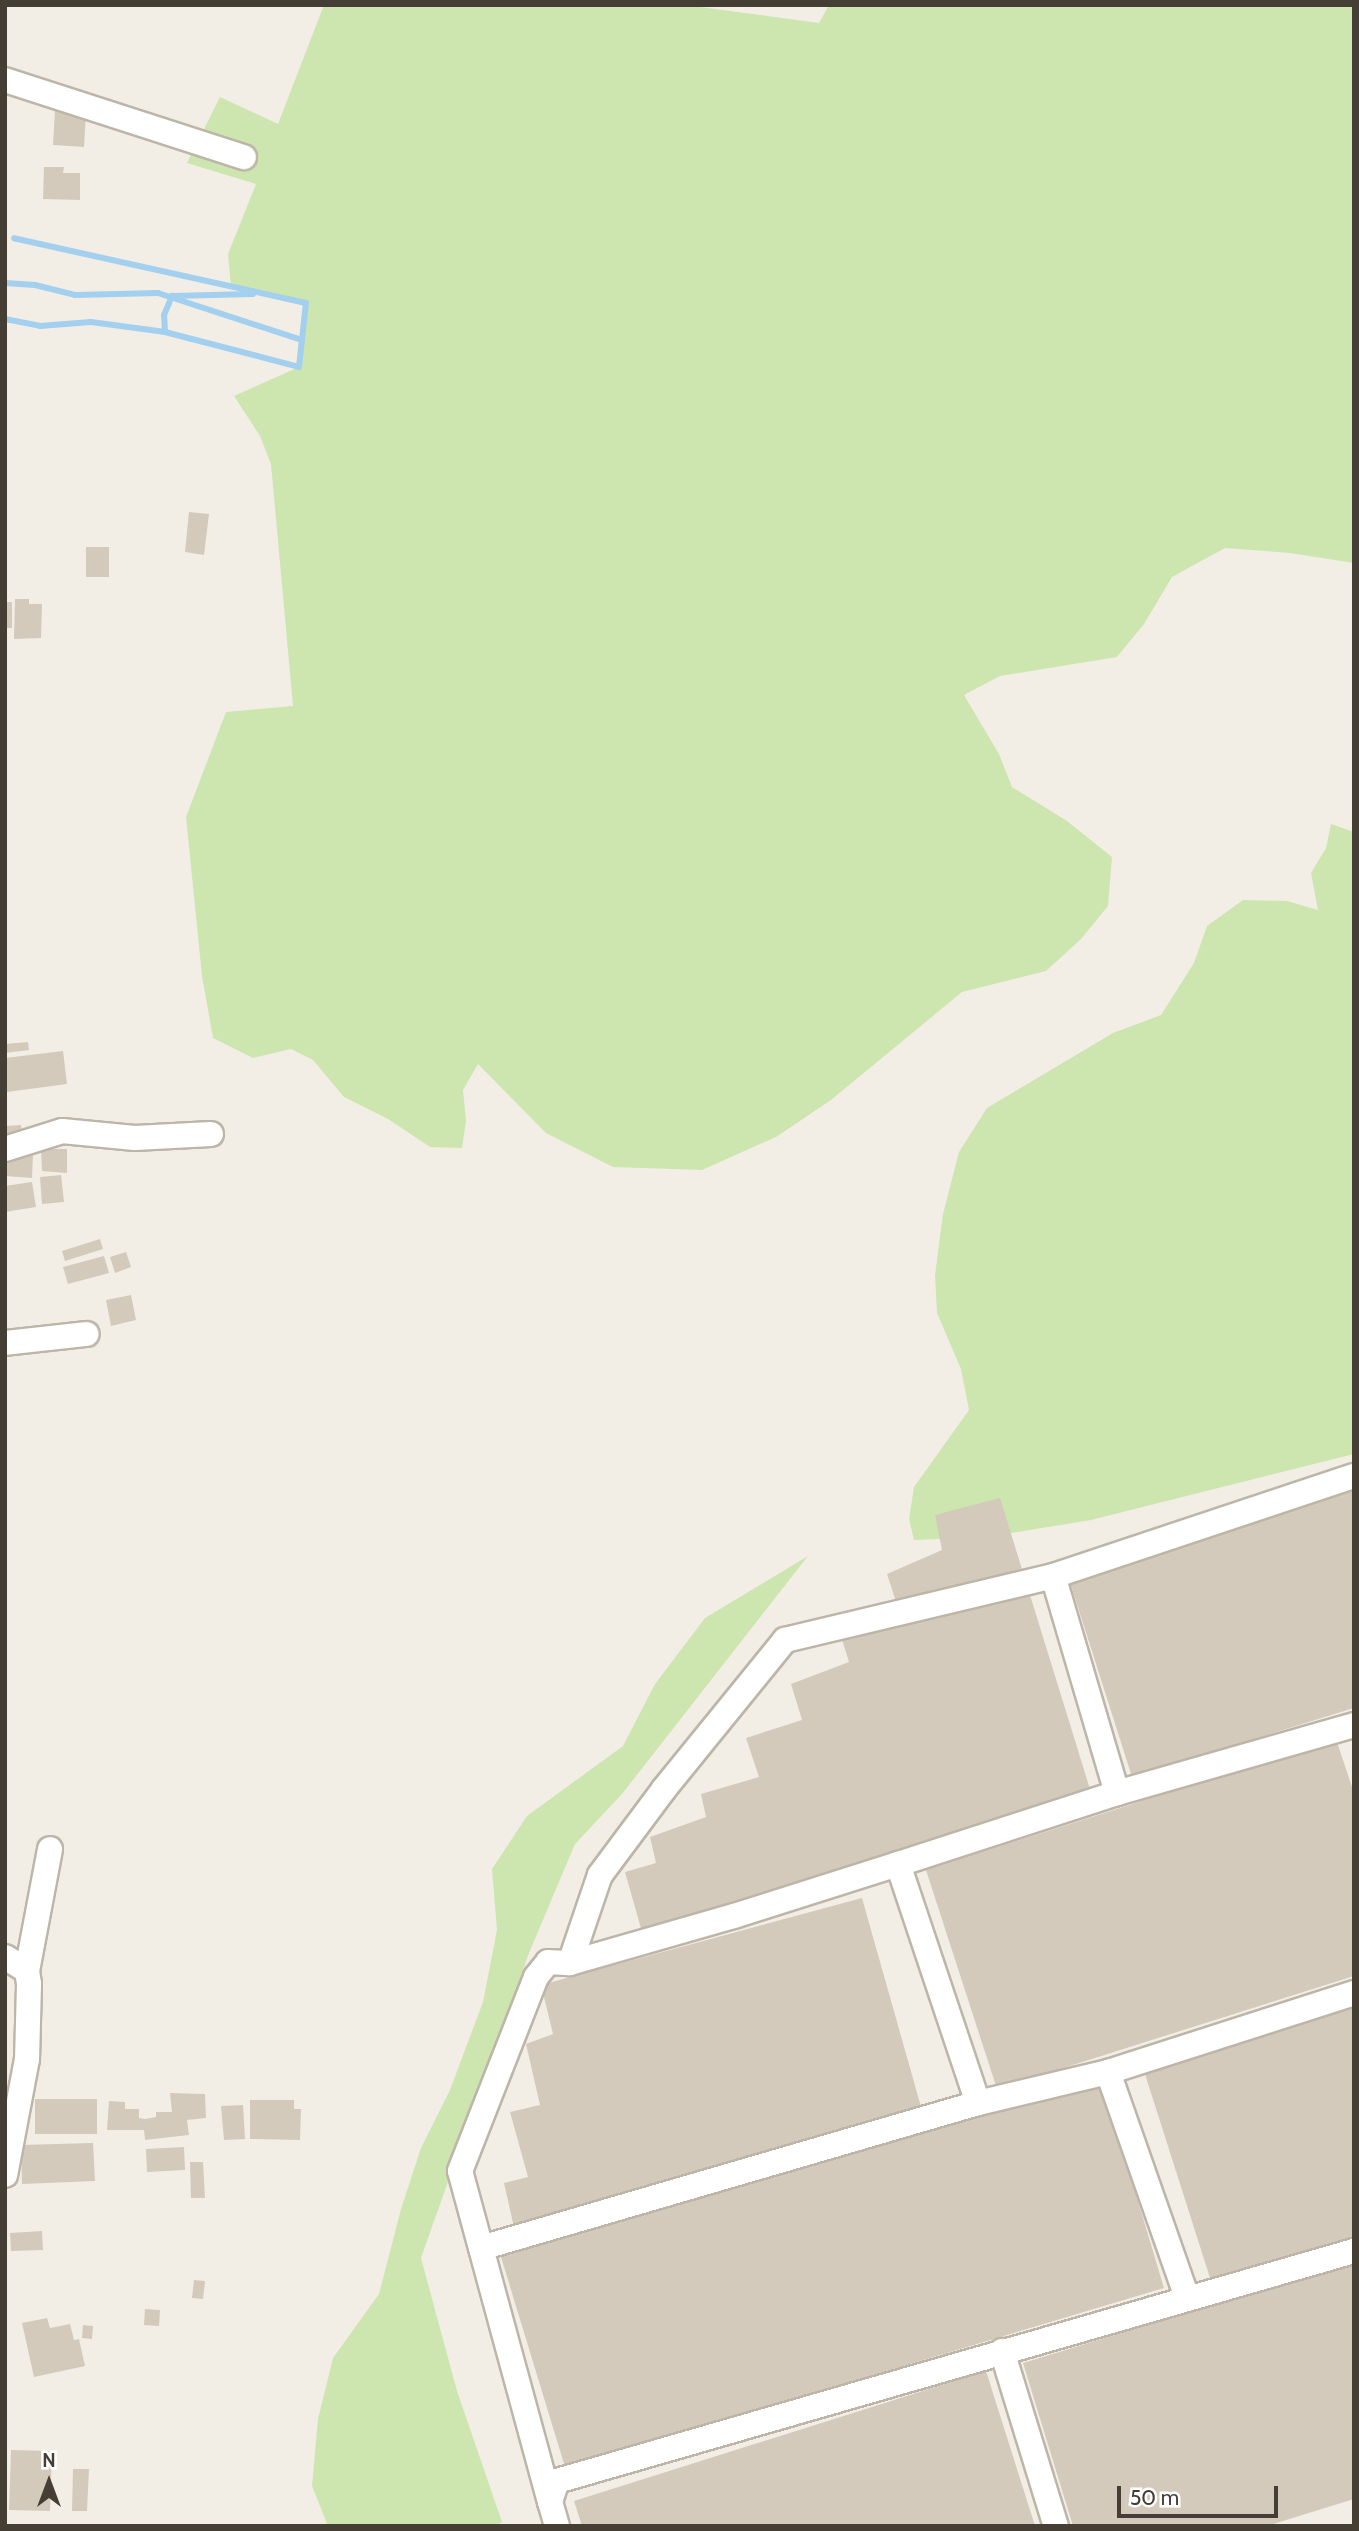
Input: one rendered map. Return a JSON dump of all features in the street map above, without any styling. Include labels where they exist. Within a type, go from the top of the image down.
[{"type":"street","points":[[5,80],[244,157]]},
{"type":"street","points":[[5,1149],[62,1131],[135,1138],[211,1134]]},
{"type":"street","points":[[5,1343],[87,1334]]},
{"type":"street","points":[[570,1963],[600,1875],[664,1789],[785,1640],[1053,1576],[1354,1476]]},
{"type":"street","points":[[1053,1576],[1117,1793]]},
{"type":"street","points":[[557,2526],[460,2171],[536,1977],[548,1962],[570,1963],[734,1916],[1117,1793],[1353,1727]]},
{"type":"street","points":[[5,2175],[8,2144],[27,2059],[27,1971],[50,1849]]},
{"type":"street","points":[[898,1864],[978,2103]]},
{"type":"street","points":[[5,1957],[27,1971]]},
{"type":"street","points":[[481,2248],[978,2103],[1108,2072],[1354,1993]]},
{"type":"street","points":[[1108,2072],[1187,2298]]},
{"type":"street","points":[[550,2502],[557,2481],[1354,2251]]},
{"type":"street","points":[[1002,2351],[1056,2526]]},
{"type":"green space","points":[[324,5],[685,5],[819,23],[829,5],[1354,5],[1354,563],[1290,553],[1225,548],[1172,577],[1144,624],[1117,657],[1000,676],[964,695],[999,754],[1012,787],[1067,821],[1112,857],[1108,906],[1081,939],[1046,971],[962,992],[831,1100],[776,1137],[702,1170],[613,1167],[546,1133],[478,1064],[463,1090],[466,1121],[462,1148],[430,1147],[388,1119],[344,1097],[313,1060],[291,1049],[253,1058],[213,1038],[202,976],[186,817],[226,712],[293,706],[271,464],[260,436],[234,396],[299,367],[306,303],[231,287],[228,254],[256,184],[187,163],[220,97],[278,124]]},
{"type":"green space","points":[[1331,824],[1354,832],[1354,1454],[1091,1520],[987,1537],[914,1540],[909,1519],[914,1487],[969,1410],[961,1369],[937,1313],[935,1275],[943,1214],[959,1152],[987,1108],[1113,1033],[1161,1015],[1194,963],[1207,926],[1243,900],[1287,901],[1318,910],[1311,873],[1326,848]]},
{"type":"green space","points":[[808,1556],[622,1794],[575,1844],[529,1953],[421,2258],[457,2391],[502,2522],[495,2526],[328,2526],[312,2486],[318,2419],[333,2358],[379,2294],[401,2209],[421,2148],[450,2090],[483,2002],[497,1930],[492,1869],[527,1816],[623,1746],[655,1684],[705,1618]]},
{"type":"building","points":[[55,110],[86,113],[84,147],[53,145]]},
{"type":"building","points":[[44,167],[64,167],[63,173],[80,173],[80,200],[43,199]]},
{"type":"building","points":[[189,512],[209,514],[204,555],[185,552]]},
{"type":"building","points":[[86,547],[109,547],[109,577],[86,577]]},
{"type":"building","points":[[15,599],[29,599],[29,604],[42,604],[41,638],[14,639]]},
{"type":"building","points":[[5,602],[12,602],[12,628],[5,628]]},
{"type":"building","points":[[28,1042],[29,1050],[5,1053],[5,1044]]},
{"type":"building","points":[[63,1051],[67,1084],[7,1092],[5,1058]]},
{"type":"building","points":[[21,1125],[22,1137],[5,1138],[5,1126]]},
{"type":"building","points":[[41,1149],[67,1149],[67,1173],[42,1171]]},
{"type":"building","points":[[17,1154],[33,1155],[32,1178],[5,1176],[6,1158],[17,1159]]},
{"type":"building","points":[[61,1175],[64,1202],[42,1204],[40,1177]]},
{"type":"building","points":[[32,1182],[36,1207],[5,1212],[5,1186]]},
{"type":"building","points":[[100,1239],[103,1249],[65,1261],[62,1251]]},
{"type":"building","points":[[126,1252],[131,1267],[115,1273],[110,1257]]},
{"type":"building","points":[[104,1256],[109,1273],[68,1284],[63,1267]]},
{"type":"building","points":[[131,1295],[136,1320],[111,1326],[106,1300]]},
{"type":"building","points":[[1354,1491],[1354,1708],[1132,1777],[1069,1579]]},
{"type":"building","points":[[1000,1498],[1090,1789],[644,1939],[625,1872],[656,1863],[650,1837],[706,1817],[701,1794],[759,1777],[746,1738],[802,1720],[791,1684],[849,1662],[839,1630],[899,1611],[887,1574],[942,1550],[935,1515]]},
{"type":"building","points":[[1336,1739],[1354,1793],[1354,1976],[997,2089],[926,1870]]},
{"type":"building","points":[[862,1898],[927,2128],[517,2241],[504,2183],[528,2177],[510,2112],[540,2105],[526,2044],[553,2034],[541,1985]]},
{"type":"building","points":[[1354,2006],[1354,2237],[1211,2281],[1144,2071]]},
{"type":"building","points":[[1101,2078],[1164,2288],[565,2467],[501,2257]]},
{"type":"building","points":[[170,2093],[205,2094],[206,2118],[187,2120],[189,2135],[145,2140],[144,2130],[107,2130],[109,2101],[125,2102],[125,2109],[139,2109],[139,2118],[145,2119],[156,2117],[156,2112],[172,2112]]},
{"type":"building","points":[[35,2099],[97,2099],[97,2134],[35,2134]]},
{"type":"building","points":[[250,2100],[294,2100],[294,2109],[301,2109],[300,2140],[250,2139]]},
{"type":"building","points":[[243,2105],[245,2139],[224,2140],[221,2106]]},
{"type":"building","points":[[93,2143],[95,2181],[22,2184],[21,2145]]},
{"type":"building","points":[[184,2147],[185,2170],[147,2172],[146,2149]]},
{"type":"building","points":[[190,2162],[203,2162],[205,2198],[191,2198]]},
{"type":"building","points":[[42,2231],[43,2250],[11,2251],[10,2233]]},
{"type":"building","points":[[1354,2262],[1354,2499],[1267,2526],[1073,2526],[1023,2363]]},
{"type":"building","points":[[194,2280],[205,2281],[203,2299],[192,2298]]},
{"type":"building","points":[[145,2309],[160,2310],[159,2326],[144,2325]]},
{"type":"building","points":[[47,2318],[50,2328],[70,2324],[74,2340],[79,2339],[85,2366],[34,2377],[22,2323]]},
{"type":"building","points":[[83,2325],[93,2326],[92,2339],[82,2338]]},
{"type":"building","points":[[986,2371],[1035,2526],[582,2526],[574,2501]]},
{"type":"building","points":[[11,2450],[52,2451],[50,2511],[9,2510]]},
{"type":"building","points":[[73,2469],[89,2469],[87,2511],[72,2511]]},
{"type":"waterway","points":[[5,319],[40,326],[91,322],[165,332],[299,367],[306,303],[14,238]]},
{"type":"waterway","points":[[5,283],[35,285],[75,295],[158,293],[302,340]]},
{"type":"waterway","points":[[165,332],[164,315],[172,296],[253,294]]}]
